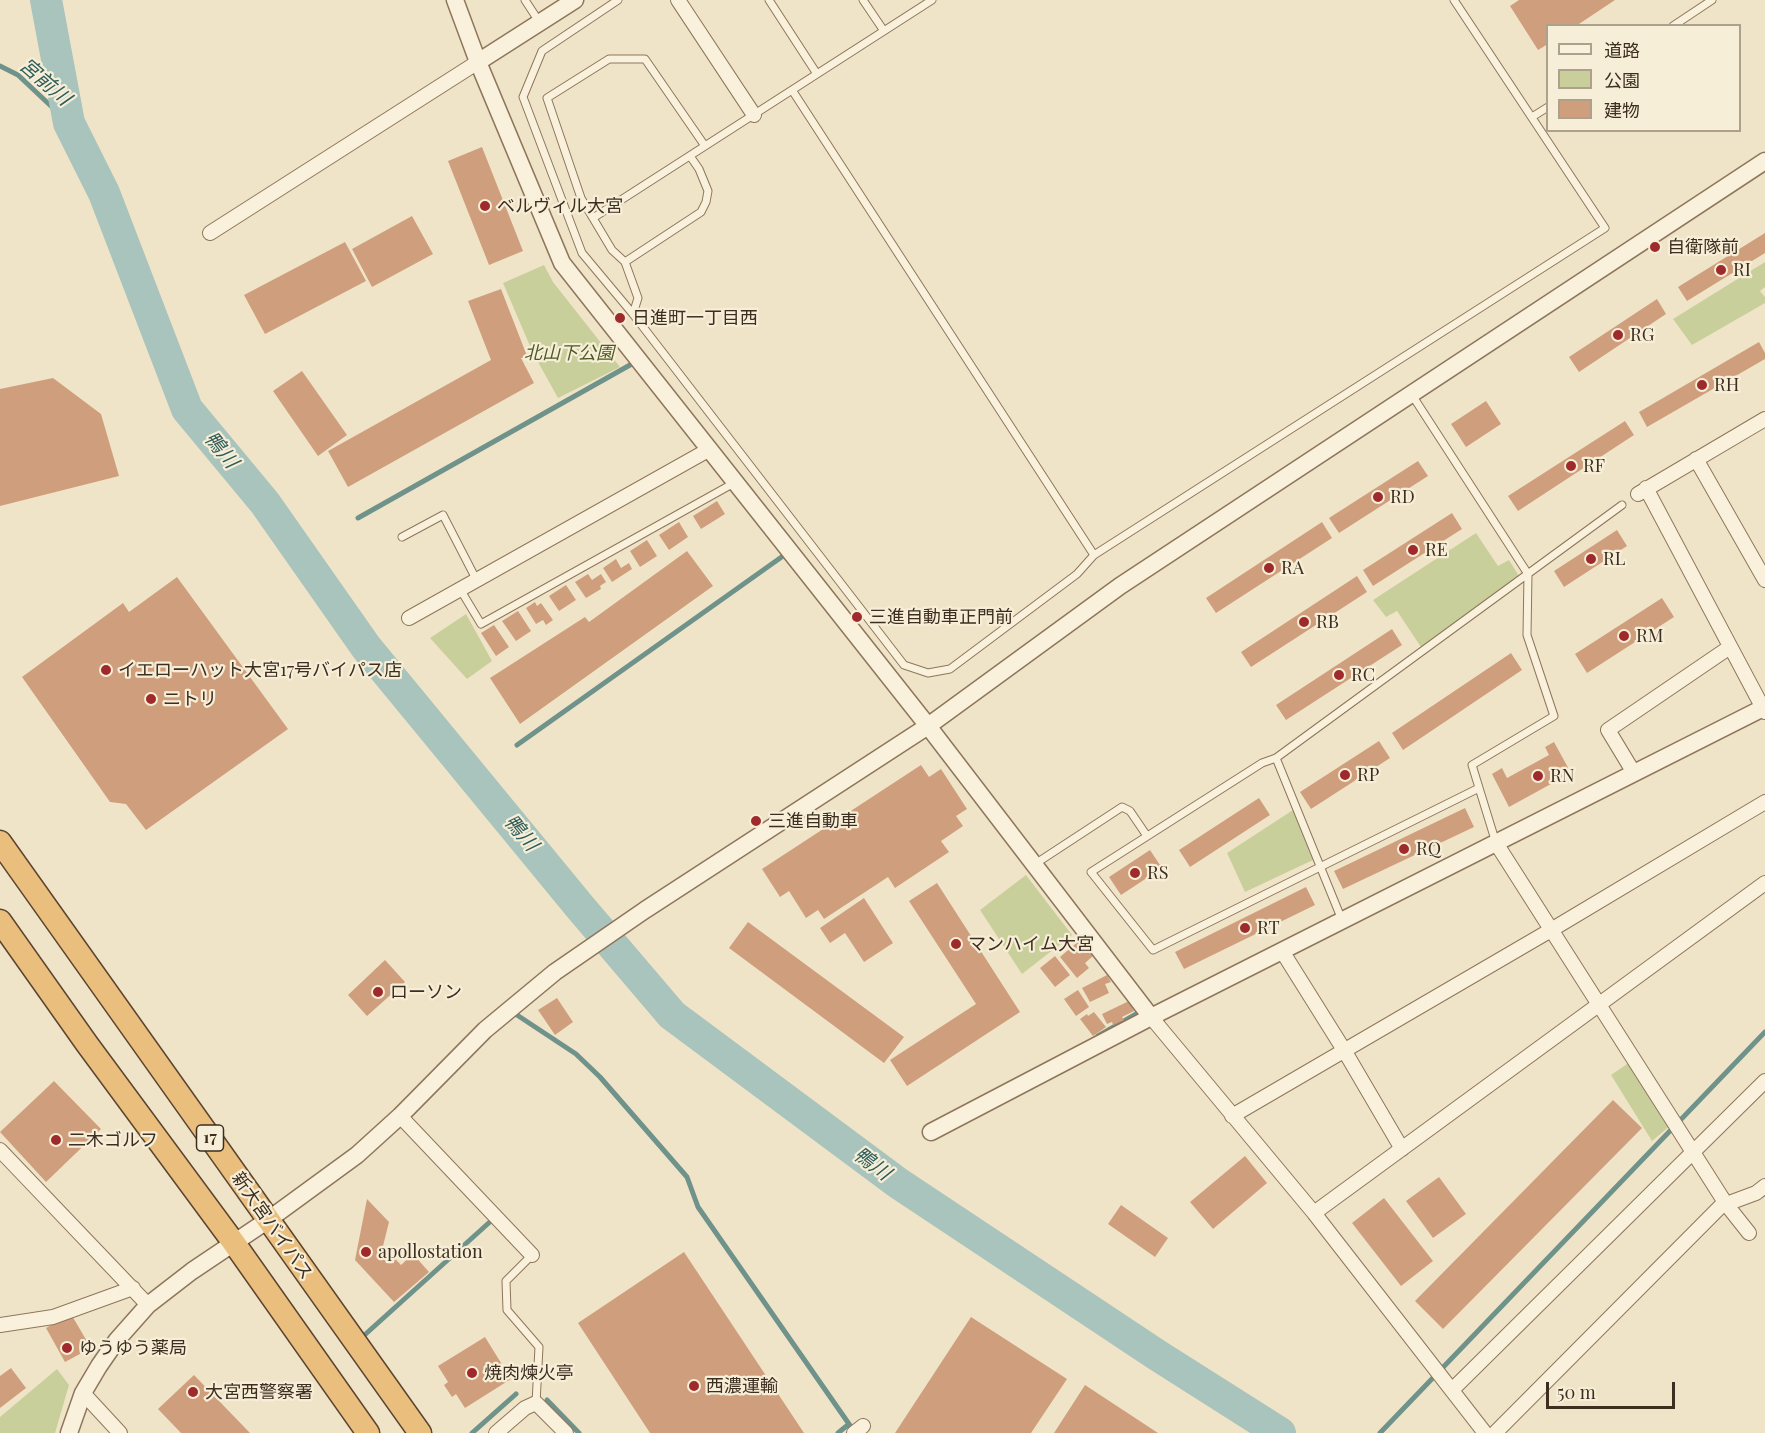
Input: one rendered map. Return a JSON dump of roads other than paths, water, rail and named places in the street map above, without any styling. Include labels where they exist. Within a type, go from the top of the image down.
[{"type":"highway","name":"新大宮バイパス","points":[[0,842],[420,1433]]},
{"type":"highway","name":"17","points":[[0,921],[234,1243],[368,1433]]},
{"type":"street","points":[[455,0],[478,62],[562,263],[928,726],[1151,1017],[1314,1213],[1485,1433]]},
{"type":"street","points":[[210,233],[575,0]]},
{"type":"street","points":[[678,0],[754,115]]},
{"type":"street","points":[[69,1433],[83,1393],[117,1340],[148,1305],[192,1271],[268,1220],[357,1155],[400,1116],[485,1030],[555,972],[638,915],[928,726],[1103,598],[1765,161]]},
{"type":"street","points":[[931,1132],[1151,1017],[1764,709],[1642,491],[1765,419]]},
{"type":"street","points":[[409,618],[710,449]]},
{"type":"street","points":[[1696,459],[1764,576]]},
{"type":"street","points":[[1634,773],[1608,730],[1731,647]]},
{"type":"street","points":[[1232,1116],[1765,802]]},
{"type":"street","points":[[1496,843],[1692,1152],[1726,1204],[1749,1233]]},
{"type":"street","points":[[1314,1213],[1765,883]]},
{"type":"street","points":[[1282,951],[1402,1149]]},
{"type":"street","points":[[1452,1390],[1765,1080]]},
{"type":"street","points":[[400,1116],[532,1255]]},
{"type":"street","points":[[0,1150],[148,1305]]},
{"type":"street","points":[[1495,1433],[1721,1206],[1756,1193],[1765,1186]]},
{"type":"street","points":[[0,1325],[53,1317],[132,1288]]},
{"type":"street","points":[[83,1393],[120,1433]]},
{"type":"street","points":[[496,1433],[525,1408],[536,1403],[566,1433]]},
{"type":"lane","points":[[525,0],[540,22]]},
{"type":"lane","points":[[618,0],[542,51],[523,97],[582,253],[633,314],[904,665],[928,673],[950,669],[1077,574],[1095,555],[1605,228],[1455,2],[1464,0]]},
{"type":"lane","points":[[769,0],[817,74]]},
{"type":"lane","points":[[863,0],[884,31]]},
{"type":"lane","points":[[592,218],[932,0]]},
{"type":"lane","points":[[1676,24],[1712,0]]},
{"type":"lane","points":[[633,314],[638,298],[625,262],[612,250],[581,198],[547,98],[609,59],[645,59],[705,146]]},
{"type":"lane","points":[[792,90],[1095,555]]},
{"type":"lane","points":[[1532,117],[1546,108]]},
{"type":"lane","points":[[625,262],[701,212],[708,191],[699,169],[690,156]]},
{"type":"lane","points":[[1411,393],[1528,574],[1527,635],[1554,716],[1472,765],[1496,843]]},
{"type":"lane","points":[[460,589],[481,624],[736,482]]},
{"type":"lane","points":[[1479,788],[1153,950],[1091,872],[1262,763],[1276,758],[1622,505]]},
{"type":"lane","points":[[402,537],[443,515],[476,579]]},
{"type":"lane","points":[[1276,758],[1342,921]]},
{"type":"lane","points":[[1035,864],[1122,807],[1130,811],[1148,836]]},
{"type":"lane","points":[[532,1255],[506,1281],[507,1310],[539,1347],[536,1403]]},
{"type":"waterway","name":"鴨川","points":[[46,0],[69,123],[104,193],[187,409],[265,503],[366,647],[672,1015],[898,1183],[1157,1355],[1280,1433]]},
{"type":"waterway","name":"宮前川","points":[[0,66],[18,75],[69,123]]},
{"type":"waterway","points":[[358,518],[630,365]]},
{"type":"waterway","points":[[517,745],[783,556]]},
{"type":"waterway","points":[[1098,1036],[1138,1013]]},
{"type":"waterway","points":[[517,1015],[576,1054],[600,1077],[687,1177],[698,1207],[849,1424]]},
{"type":"waterway","points":[[1380,1433],[1765,1032]]},
{"type":"waterway","points":[[359,1340],[492,1220]]},
{"type":"waterway","points":[[472,1433],[516,1394]]},
{"type":"waterway","points":[[547,1400],[579,1433]]},
{"type":"waterway","points":[[838,1433],[849,1424],[851,1427]]},
{"type":"place","name":"ベルヴィル大宮","points":[[485,206]]},
{"type":"place","name":"自衛隊前","points":[[1655,247]]},
{"type":"place","name":"RI","points":[[1721,270]]},
{"type":"place","name":"日進町一丁目西","points":[[620,318]]},
{"type":"place","name":"RG","points":[[1618,335]]},
{"type":"place","name":"RH","points":[[1702,385]]},
{"type":"place","name":"RF","points":[[1571,466]]},
{"type":"place","name":"RD","points":[[1378,497]]},
{"type":"place","name":"RE","points":[[1413,550]]},
{"type":"place","name":"RL","points":[[1591,559]]},
{"type":"place","name":"RA","points":[[1269,568]]},
{"type":"place","name":"三進自動車正門前","points":[[857,617]]},
{"type":"place","name":"RB","points":[[1304,622]]},
{"type":"place","name":"RM","points":[[1624,636]]},
{"type":"place","name":"イエローハット大宮17号バイパス店","points":[[106,670]]},
{"type":"place","name":"RC","points":[[1339,675]]},
{"type":"place","name":"ニトリ","points":[[151,699]]},
{"type":"place","name":"RP","points":[[1345,775]]},
{"type":"place","name":"RN","points":[[1538,776]]},
{"type":"place","name":"三進自動車","points":[[756,821]]},
{"type":"place","name":"RQ","points":[[1404,849]]},
{"type":"place","name":"RS","points":[[1135,873]]},
{"type":"place","name":"RT","points":[[1245,928]]},
{"type":"place","name":"マンハイム大宮","points":[[956,944]]},
{"type":"place","name":"ローソン","points":[[378,992]]},
{"type":"place","name":"二木ゴルフ","points":[[56,1140]]},
{"type":"place","name":"apollostation","points":[[366,1252]]},
{"type":"place","name":"ゆうゆう薬局","points":[[67,1348]]},
{"type":"place","name":"焼肉煉火亭","points":[[472,1373]]},
{"type":"place","name":"西濃運輸","points":[[694,1386]]},
{"type":"place","name":"大宮西警察署","points":[[193,1392]]},
{"type":"park label","name":"北山下公園","points":[[569,353]]}]
